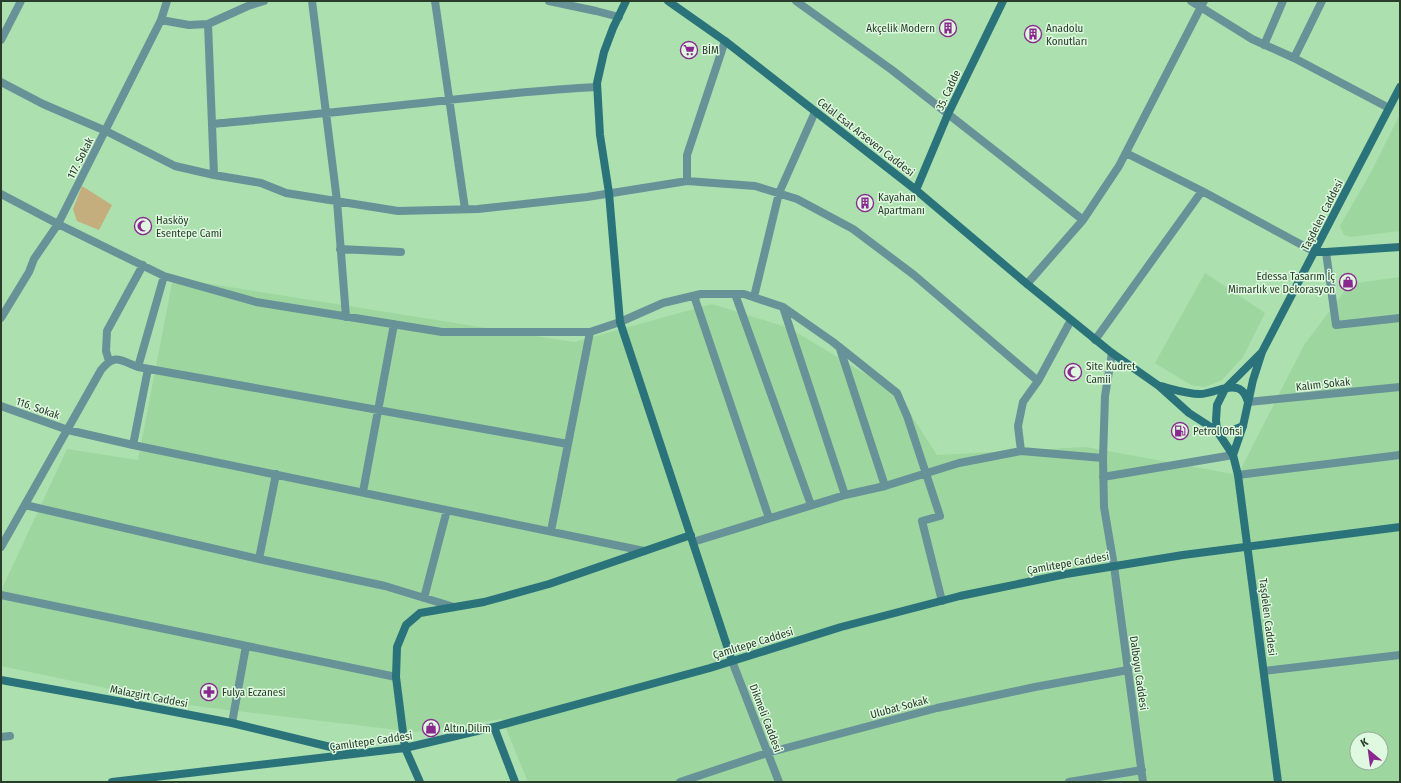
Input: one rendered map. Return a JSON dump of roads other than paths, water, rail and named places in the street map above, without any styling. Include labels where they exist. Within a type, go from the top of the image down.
[{"type":"street","points":[[1,40],[21,1]]},
{"type":"street","name":"117. Sokak","points":[[1,318],[29,272],[34,259],[58,224],[161,20],[167,1]]},
{"type":"street","points":[[161,20],[189,25],[208,24],[248,6],[264,1]]},
{"type":"street","points":[[312,1],[336,202],[346,317]]},
{"type":"street","points":[[435,1],[465,209]]},
{"type":"street","points":[[549,1],[596,10],[619,17]]},
{"type":"street","points":[[626,1],[604,52],[597,87],[600,135],[609,193],[620,322],[732,661]]},
{"type":"street","name":"Celal Esat Arseven Caddesi","points":[[668,1],[725,41],[916,190],[1026,284],[1112,353],[1159,386],[1189,413],[1217,431]]},
{"type":"street","points":[[796,1],[892,70],[1083,220]]},
{"type":"street","name":"35. Cadde","points":[[916,190],[948,114],[1003,1]]},
{"type":"street","points":[[1191,1],[1202,4],[1252,39],[1294,58],[1389,108]]},
{"type":"street","points":[[1264,44],[1283,1]]},
{"type":"street","points":[[1294,58],[1322,1]]},
{"type":"street","points":[[1026,284],[1083,220],[1119,166],[1202,4]]},
{"type":"street","points":[[208,24],[214,175]]},
{"type":"street","points":[[687,181],[687,155],[725,41]]},
{"type":"street","points":[[1,82],[44,104],[106,131],[175,166],[214,175],[261,183],[286,193],[404,212],[465,209],[587,197],[687,181],[755,186],[797,199],[853,229],[914,274],[1038,381]]},
{"type":"street","points":[[213,124],[326,114],[481,96],[597,87]]},
{"type":"street","name":"Taşdelen Caddesi","points":[[1262,352],[1400,87]]},
{"type":"street","points":[[754,297],[779,194],[816,112]]},
{"type":"street","points":[[1126,152],[1315,252],[1400,247]]},
{"type":"street","points":[[1096,340],[1202,191]]},
{"type":"street","points":[[1,194],[164,276],[256,302],[442,332],[590,332],[620,322],[662,303],[701,294],[744,294],[783,308],[840,348],[897,393],[907,416],[940,516],[922,521],[942,601]]},
{"type":"street","points":[[340,248],[401,252]]},
{"type":"street","points":[[1326,252],[1336,325],[1400,318]]},
{"type":"street","points":[[108,361],[106,351],[107,331],[143,265]]},
{"type":"street","points":[[138,367],[164,276]]},
{"type":"street","points":[[735,294],[811,505]]},
{"type":"street","points":[[694,296],[769,518]]},
{"type":"street","points":[[783,308],[845,495]]},
{"type":"street","points":[[1021,451],[1018,426],[1023,402],[1038,381],[1071,320]]},
{"type":"street","points":[[363,492],[394,324]]},
{"type":"street","points":[[552,532],[590,332]]},
{"type":"street","points":[[840,348],[884,486]]},
{"type":"street","points":[[1233,455],[1217,431],[1217,405],[1225,389],[1262,352]]},
{"type":"street","points":[[1233,455],[1243,426],[1253,380],[1262,352]]},
{"type":"street","name":"Dalboyu Caddesi","points":[[1112,353],[1105,396],[1103,458],[1104,507],[1114,566],[1143,782]]},
{"type":"street","points":[[1,545],[101,370],[108,361],[118,359],[138,367],[148,369],[568,444]]},
{"type":"street","points":[[133,445],[148,369]]},
{"type":"street","points":[[1159,386],[1199,394],[1238,388],[1243,391],[1248,402]]},
{"type":"street","name":"Kalım Sokak","points":[[1248,402],[1400,387]]},
{"type":"street","name":"116. Sokak","points":[[1,406],[68,430],[133,445],[644,551]]},
{"type":"street","points":[[1217,431],[1231,431],[1243,426]]},
{"type":"street","points":[[420,782],[405,748],[396,677],[397,647],[406,625],[420,613],[484,602],[549,584],[644,551],[769,518],[845,495],[884,486],[959,463],[1021,451],[1103,458]]},
{"type":"street","points":[[1104,477],[1233,455]]},
{"type":"street","name":"Taşdelen Caddesi","points":[[1233,455],[1238,475],[1248,546],[1278,782]]},
{"type":"street","points":[[1238,475],[1400,455]]},
{"type":"street","points":[[259,559],[276,474]]},
{"type":"street","points":[[25,505],[259,559],[385,586],[454,607]]},
{"type":"street","points":[[424,598],[447,510]]},
{"type":"street","name":"Çamlıtepe Caddesi","points":[[112,782],[169,779],[405,748],[494,728],[732,661],[841,627],[942,601],[1066,574],[1114,566],[1248,546],[1400,526]]},
{"type":"street","points":[[1,595],[396,677]]},
{"type":"street","points":[[232,723],[246,646]]},
{"type":"street","points":[[1264,671],[1400,655]]},
{"type":"street","name":"Dikmeli Caddesi","points":[[732,661],[779,782]]},
{"type":"street","name":"Ulubat Sokak","points":[[680,782],[767,752],[938,708],[1035,687],[1128,670]]},
{"type":"street","name":"Malazgirt Caddesi","points":[[1,680],[232,723],[361,754]]},
{"type":"street","points":[[494,728],[515,782]]},
{"type":"street","points":[[1069,782],[1142,770]]},
{"type":"place","name":"Akçelik Modern","points":[[948,28]]},
{"type":"place","name":"Anadolu Konutları","points":[[1033,34]]},
{"type":"place","name":"BİM","points":[[689,50]]},
{"type":"place","name":"Kayahan Apartmanı","points":[[865,203]]},
{"type":"place","name":"Hasköy Esentepe Cami","points":[[143,226]]},
{"type":"place","name":"Edessa Tasarım İç Mimarlık ve Dekorasyon","points":[[1348,282]]},
{"type":"place","name":"Site Kudret Camii","points":[[1073,372]]},
{"type":"place","name":"Petrol Ofisi","points":[[1180,431]]},
{"type":"place","name":"Fulya Eczanesi","points":[[209,692]]},
{"type":"place","name":"Altın Dilim","points":[[431,728]]}]
